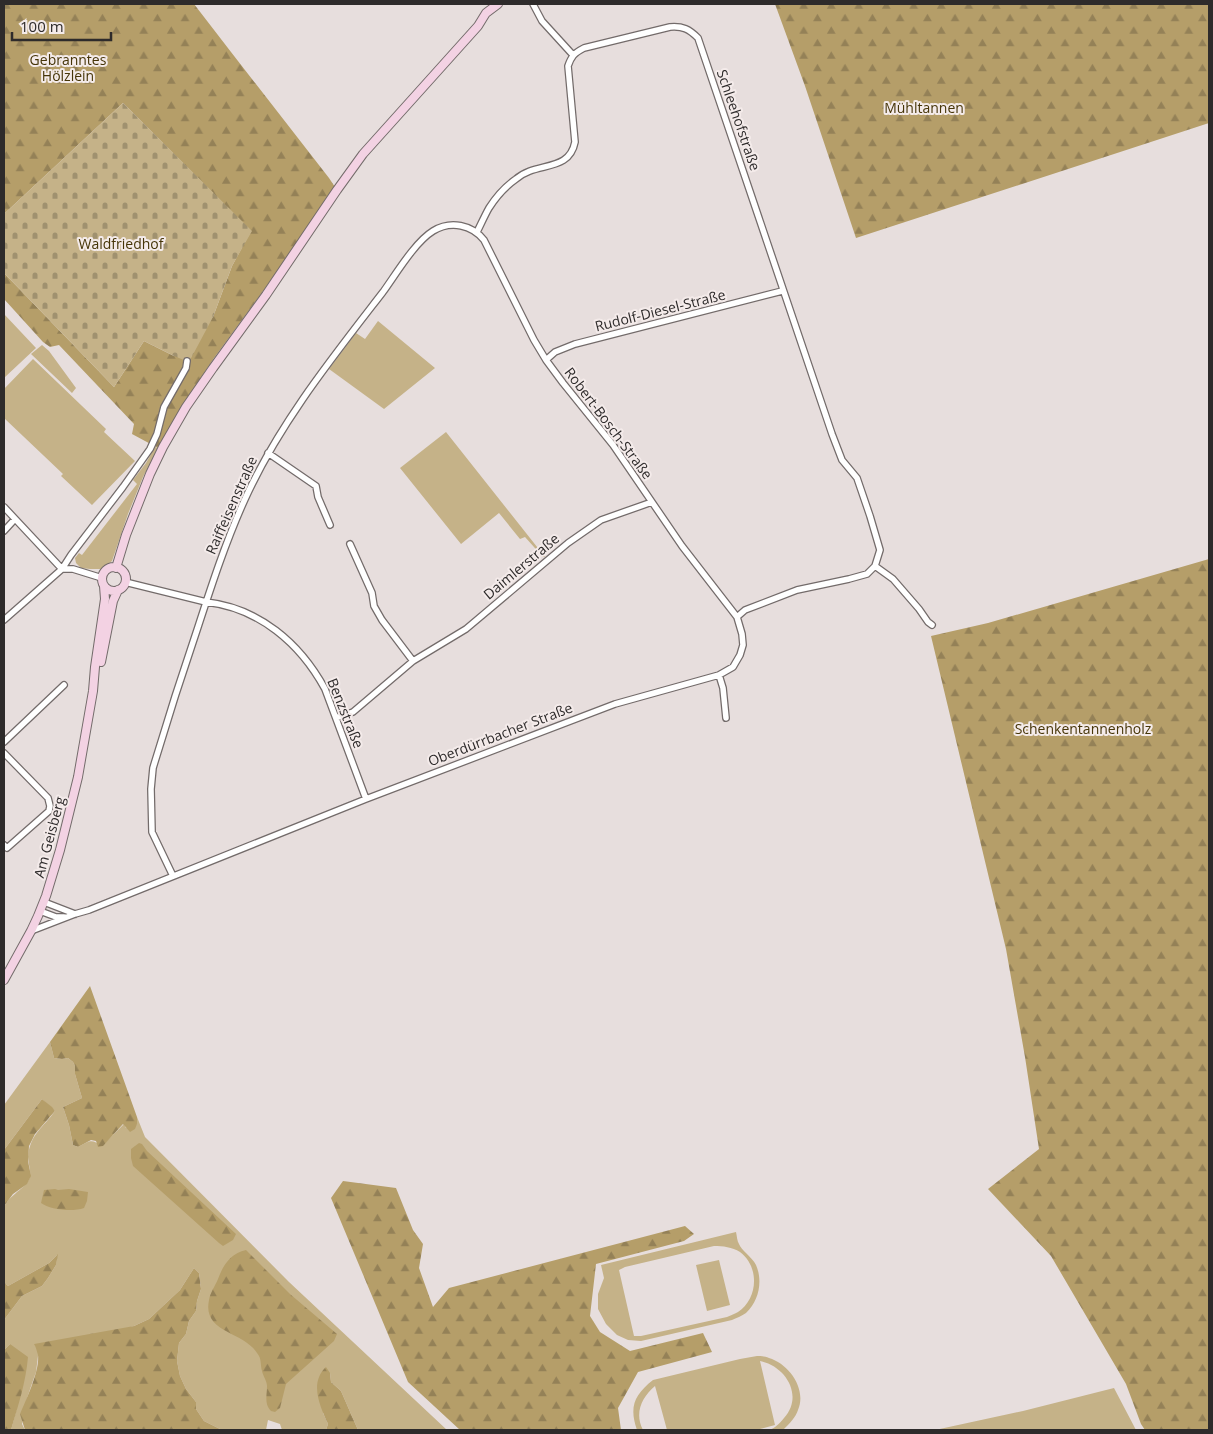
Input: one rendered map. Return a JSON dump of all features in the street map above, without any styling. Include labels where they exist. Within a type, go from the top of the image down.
[{"type":"street","points":[[116,568],[150,474],[186,407],[266,295],[352,168],[478,26],[486,13],[498,4]]},
{"type":"street","points":[[477,232],[490,207],[517,177],[528,170],[561,162],[569,156],[575,142],[568,66],[573,55],[542,21],[533,4]]},
{"type":"street","name":"Schleehofstraße","points":[[573,55],[584,48],[670,27],[680,26],[690,30],[698,38],[782,291],[832,434],[842,460],[857,478],[880,550],[875,566]]},
{"type":"street","name":"Raiffeisenstraße","points":[[173,876],[152,832],[151,789],[153,768],[206,602],[244,501],[268,452],[301,403],[420,242],[434,230],[448,225],[462,226],[477,232]]},
{"type":"street","name":"Robert-Bosch-Straße","points":[[477,232],[484,240],[546,360],[613,445],[682,546],[738,617]]},
{"type":"street","name":"Rudolf-Diesel-Straße","points":[[546,360],[555,352],[575,344],[782,291]]},
{"type":"street","points":[[4,620],[62,569],[150,449],[157,434],[164,407],[186,368],[187,362]]},
{"type":"street","points":[[268,452],[316,486],[318,497],[330,525]]},
{"type":"street","name":"Daimlerstraße","points":[[336,718],[353,712],[413,661],[466,628],[568,543],[601,520],[652,502]]},
{"type":"street","points":[[4,507],[62,569],[73,569],[103,582],[109,590],[118,590],[124,586],[125,576],[123,572],[116,568],[107,570],[103,582]]},
{"type":"street","points":[[4,531],[15,519]]},
{"type":"street","points":[[350,544],[372,593],[374,606],[382,620],[413,661]]},
{"type":"street","points":[[738,617],[745,610],[797,590],[867,574],[875,566],[893,579],[932,625]]},
{"type":"street","name":"Am Geisberg","points":[[4,980],[31,931],[44,902],[60,850],[78,777],[93,691],[106,599],[103,582]]},
{"type":"street","name":"Benzstraße","points":[[125,582],[217,603],[244,612],[262,621],[293,644],[318,676],[325,689],[366,799]]},
{"type":"street","name":"Am Geisberg","points":[[93,691],[100,668],[113,601],[118,590]]},
{"type":"street","name":"Oberdürrbacher Straße","points":[[31,931],[89,910],[366,799],[615,704],[719,675],[733,667],[740,655],[743,639],[738,617]]},
{"type":"street","points":[[719,675],[723,688],[726,718]]},
{"type":"street","points":[[4,742],[64,685]]},
{"type":"street","points":[[4,753],[48,798],[50,806],[49,810],[8,848],[4,845]]},
{"type":"street","points":[[44,902],[75,914]]},
{"type":"street","points":[[40,911],[56,917],[66,917]]},
{"type":"green space","name":"Gebranntes Hölzlein","points":[[4,4],[194,4],[335,187],[214,358],[184,403],[158,448],[132,434],[134,424],[59,345],[50,347],[43,342],[4,299],[4,273],[114,387],[144,341],[174,356],[213,317],[232,266],[251,231],[123,103],[4,214]]},
{"type":"green space","name":"Mühltannen","points":[[775,4],[1209,4],[1209,123],[856,238],[805,86]]},
{"type":"green space","name":"Waldfriedhof","points":[[123,103],[252,231],[232,266],[213,317],[189,362],[144,341],[114,387],[4,273],[4,214]]},
{"type":"green space","points":[[4,314],[36,348],[4,378]]},
{"type":"green space","points":[[378,321],[435,368],[384,409],[329,369],[356,333],[365,339]]},
{"type":"green space","points":[[42,345],[49,351],[76,388],[72,393],[31,354]]},
{"type":"green space","points":[[33,359],[106,429],[104,432],[135,461],[92,505],[61,476],[63,474],[4,418],[4,389]]},
{"type":"green space","points":[[446,432],[545,557],[525,537],[520,539],[499,513],[461,544],[400,468]]},
{"type":"green space","points":[[155,447],[158,448],[143,477],[112,561],[102,569],[81,568],[76,563],[75,558],[79,553],[82,555],[137,484],[133,480]]},
{"type":"green space","name":"Schenkentannenholz","points":[[1209,559],[1209,1430],[1145,1430],[1126,1384],[1051,1256],[988,1189],[1039,1149],[1006,949],[931,636],[988,623]]},
{"type":"green space","points":[[90,986],[137,1117],[137,1124],[135,1129],[130,1132],[123,1124],[103,1146],[98,1147],[96,1141],[91,1140],[78,1147],[73,1145],[63,1107],[82,1098],[75,1074],[75,1066],[68,1058],[54,1058],[50,1042]]},
{"type":"green space","points":[[50,1042],[54,1058],[68,1058],[75,1066],[75,1074],[82,1098],[63,1107],[73,1145],[78,1147],[92,1141],[102,1146],[124,1124],[126,1128],[137,1124],[137,1117],[145,1137],[289,1282],[447,1430],[358,1430],[341,1391],[331,1382],[330,1373],[323,1413],[328,1424],[326,1430],[282,1430],[280,1424],[268,1420],[266,1430],[228,1430],[220,1429],[204,1421],[196,1409],[196,1402],[186,1389],[180,1376],[177,1361],[179,1343],[186,1334],[189,1321],[196,1311],[201,1289],[199,1273],[194,1268],[180,1290],[149,1319],[134,1326],[38,1356],[36,1372],[27,1398],[22,1424],[25,1430],[11,1430],[17,1408],[10,1344],[4,1350],[4,1320],[22,1296],[42,1286],[56,1265],[57,1255],[49,1263],[8,1286],[4,1282],[4,1210],[8,1201],[29,1180],[28,1157],[31,1143],[55,1111],[42,1099],[4,1150],[4,1105]]},
{"type":"green space","points":[[42,1099],[55,1111],[35,1134],[29,1146],[28,1161],[31,1176],[27,1184],[13,1194],[4,1206],[4,1150]]},
{"type":"green space","points":[[139,1143],[236,1234],[233,1240],[223,1246],[133,1166],[131,1149]]},
{"type":"green space","points":[[343,1181],[396,1188],[413,1230],[423,1244],[419,1268],[433,1307],[449,1288],[685,1226],[694,1234],[684,1241],[596,1264],[590,1316],[600,1332],[630,1351],[703,1333],[712,1352],[638,1372],[618,1408],[621,1430],[460,1430],[408,1382],[331,1198]]},
{"type":"green space","points":[[44,1190],[88,1192],[84,1208],[62,1210],[41,1203]]},
{"type":"green space","points":[[736,1232],[740,1246],[756,1265],[759,1290],[750,1308],[744,1314],[732,1320],[641,1341],[628,1340],[617,1335],[606,1324],[598,1309],[598,1294],[604,1278],[601,1265]],"holes":[[[714,1246],[731,1248],[740,1252],[751,1266],[754,1283],[753,1291],[745,1306],[727,1317],[634,1336],[619,1270]]]},
{"type":"green space","points":[[246,1250],[290,1294],[337,1334],[334,1341],[286,1384],[280,1408],[275,1412],[271,1411],[267,1405],[267,1384],[259,1355],[243,1340],[217,1325],[208,1311],[210,1295],[225,1264],[236,1254]]},
{"type":"green space","points":[[58,1254],[56,1265],[42,1286],[22,1296],[4,1320],[4,1282],[8,1286],[49,1263]]},
{"type":"green space","points":[[719,1260],[730,1305],[707,1311],[696,1265]]},
{"type":"green space","points":[[194,1268],[199,1273],[201,1289],[196,1311],[189,1321],[186,1334],[179,1343],[177,1361],[180,1376],[186,1389],[196,1402],[196,1409],[204,1421],[220,1429],[228,1430],[25,1430],[20,1414],[37,1369],[38,1355],[34,1344],[134,1326],[149,1319],[180,1290]]},
{"type":"green space","points":[[10,1344],[28,1357],[24,1385],[11,1430],[4,1430],[4,1350]]},
{"type":"green space","points":[[757,1356],[768,1357],[783,1366],[794,1378],[798,1386],[800,1402],[798,1410],[794,1418],[784,1429],[769,1430],[779,1424],[790,1409],[792,1392],[789,1383],[778,1369],[760,1361],[775,1425],[756,1430],[667,1430],[655,1386],[643,1400],[639,1418],[643,1430],[637,1430],[633,1415],[635,1402],[641,1391],[653,1380]]},
{"type":"green space","points":[[326,1367],[330,1373],[331,1382],[341,1391],[358,1430],[326,1430],[328,1424],[319,1402],[317,1387],[321,1373]]},
{"type":"green space","points":[[1114,1388],[1136,1430],[935,1430],[1023,1411]]}]
